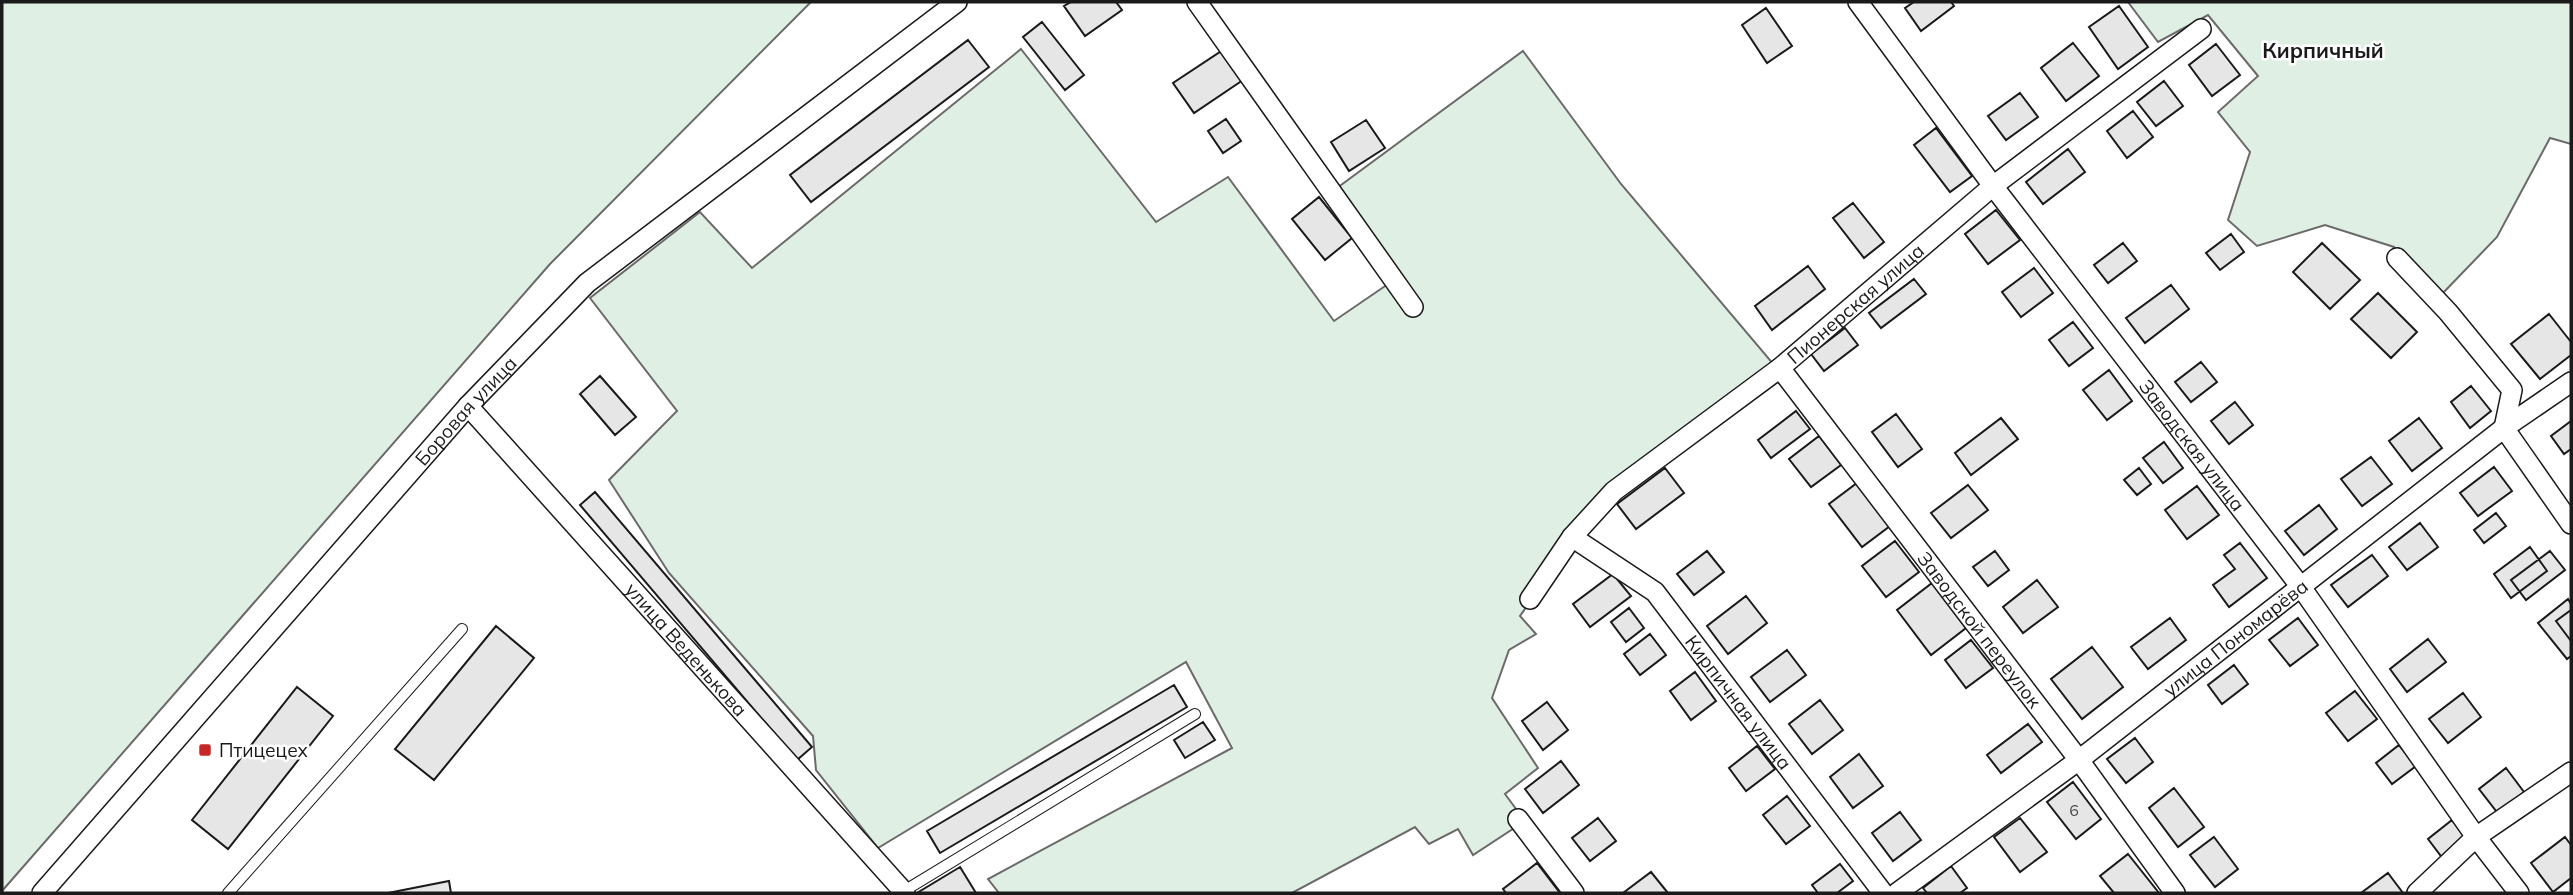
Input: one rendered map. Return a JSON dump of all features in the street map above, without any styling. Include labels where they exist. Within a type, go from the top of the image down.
[{"type":"street","name":"Боровая улица","points":[[45,893],[468,406],[587,283],[957,2]]},
{"type":"street","points":[[1197,2],[1413,307]]},
{"type":"street","name":"Заводская улица","points":[[1858,2],[1993,186],[2301,587],[2476,837],[2519,893]]},
{"type":"street","name":"Пионерская улица","points":[[1530,599],[1572,537],[1614,491],[1780,368],[1993,186],[2201,29]]},
{"type":"street","points":[[2397,258],[2448,312],[2512,390],[2504,428],[2571,524]]},
{"type":"street","name":"Заводской переулок","points":[[1780,368],[2079,761],[2175,893]]},
{"type":"street","name":"улица Пономарёва","points":[[1897,893],[2079,761],[2504,428],[2571,382]]},
{"type":"street","name":"улица Веденькова","points":[[468,406],[905,892]]},
{"type":"street","name":"Кирпичная улица","points":[[1572,537],[1655,592],[1883,893]]},
{"type":"street","points":[[2417,893],[2476,837],[2571,772]]},
{"type":"street","points":[[1518,819],[1574,893]]},
{"type":"lane","points":[[228,893],[462,629]]},
{"type":"lane","points":[[905,892],[1195,714]]},
{"type":"green space","points":[[2,2],[811,2],[550,264],[2,891]]},
{"type":"green space","points":[[2128,2],[2571,2],[2571,144],[2550,138],[2497,237],[2442,294],[2394,247],[2325,225],[2257,246],[2228,220],[2250,152],[2218,112],[2258,76],[2208,15],[2158,42]]},
{"type":"green space","points":[[1021,49],[1156,222],[1228,177],[1334,321],[1391,282],[1337,188],[1523,51],[1621,184],[1775,366],[1612,485],[1520,616],[1536,634],[1509,650],[1492,698],[1538,768],[1505,794],[1525,821],[1473,855],[1458,829],[1429,844],[1415,827],[1292,893],[999,893],[988,879],[1232,748],[1186,662],[878,848],[816,770],[813,736],[669,573],[609,480],[677,411],[590,298],[700,212],[752,268]]},
{"type":"building","points":[[1071,2],[1116,2],[1122,10],[1085,36],[1064,6]]},
{"type":"building","points":[[1914,2],[1951,2],[1954,6],[1921,31],[1905,8]]},
{"type":"building","points":[[2119,6],[2148,47],[2118,69],[2089,27]]},
{"type":"building","points":[[1766,8],[1792,46],[1767,63],[1742,25]]},
{"type":"building","points":[[1042,22],[1084,75],[1065,90],[1023,37]]},
{"type":"building","points":[[968,40],[989,67],[811,202],[790,175]]},
{"type":"building","points":[[2073,43],[2099,76],[2066,101],[2041,68]]},
{"type":"building","points":[[2216,44],[2240,75],[2212,96],[2189,65]]},
{"type":"building","points":[[1223,50],[1243,80],[1194,113],[1173,83]]},
{"type":"building","points":[[2164,81],[2183,106],[2156,126],[2137,102]]},
{"type":"building","points":[[2020,93],[2038,117],[2006,140],[1988,116]]},
{"type":"building","points":[[2133,111],[2153,137],[2127,158],[2107,131]]},
{"type":"building","points":[[1226,119],[1241,141],[1223,153],[1208,131]]},
{"type":"building","points":[[1366,120],[1385,148],[1349,171],[1331,142]]},
{"type":"building","points":[[1936,128],[1972,176],[1950,192],[1914,145]]},
{"type":"building","points":[[2068,149],[2085,172],[2043,204],[2026,182]]},
{"type":"building","points":[[1319,197],[1352,238],[1325,260],[1292,219]]},
{"type":"building","points":[[1853,203],[1884,242],[1864,258],[1833,218]]},
{"type":"building","points":[[1996,210],[2020,240],[1988,264],[1965,234]]},
{"type":"building","points":[[2231,234],[2244,252],[2220,270],[2206,253]]},
{"type":"building","points":[[2123,243],[2137,261],[2108,283],[2094,265]]},
{"type":"building","points":[[2322,243],[2360,280],[2330,309],[2293,272]]},
{"type":"building","points":[[1808,266],[1825,289],[1772,330],[1755,306]]},
{"type":"building","points":[[2034,268],[2053,293],[2021,317],[2002,292]]},
{"type":"building","points":[[1914,279],[1926,294],[1881,328],[1869,313]]},
{"type":"building","points":[[2171,285],[2189,309],[2145,343],[2126,318]]},
{"type":"building","points":[[2378,293],[2417,332],[2391,358],[2351,319]]},
{"type":"building","points":[[2549,314],[2571,342],[2571,355],[2540,379],[2511,344]]},
{"type":"building","points":[[2073,322],[2093,348],[2069,366],[2049,340]]},
{"type":"building","points":[[1845,328],[1858,345],[1824,371],[1811,354]]},
{"type":"building","points":[[2201,362],[2217,382],[2191,402],[2175,382]]},
{"type":"building","points":[[2109,370],[2132,401],[2107,420],[2083,390]]},
{"type":"building","points":[[600,376],[636,417],[615,435],[580,394]]},
{"type":"building","points":[[2471,386],[2491,411],[2470,428],[2451,402]]},
{"type":"building","points":[[2235,402],[2253,425],[2229,444],[2211,421]]},
{"type":"building","points":[[1796,411],[1810,429],[1771,458],[1758,440]]},
{"type":"building","points":[[1896,414],[1922,449],[1898,467],[1872,432]]},
{"type":"building","points":[[2001,418],[2018,439],[1971,475],[1955,453]]},
{"type":"building","points":[[2419,418],[2442,448],[2412,471],[2389,441]]},
{"type":"building","points":[[2571,421],[2571,449],[2564,454],[2551,436]]},
{"type":"building","points":[[1819,436],[1841,465],[1811,487],[1789,459]]},
{"type":"building","points":[[2164,442],[2183,468],[2163,483],[2143,458]]},
{"type":"building","points":[[2371,457],[2392,484],[2362,506],[2341,479]]},
{"type":"building","points":[[2494,467],[2512,491],[2478,516],[2460,493]]},
{"type":"building","points":[[1665,468],[1684,493],[1636,529],[1617,504]]},
{"type":"building","points":[[2139,468],[2151,484],[2137,495],[2124,480]]},
{"type":"building","points":[[1857,483],[1890,526],[1862,547],[1829,504]]},
{"type":"building","points":[[1968,485],[1988,510],[1951,538],[1931,513]]},
{"type":"building","points":[[2197,486],[2219,515],[2187,539],[2165,510]]},
{"type":"building","points":[[595,492],[812,747],[797,760],[580,505]]},
{"type":"building","points":[[2319,505],[2337,529],[2304,555],[2285,531]]},
{"type":"building","points":[[2496,513],[2506,526],[2484,543],[2474,530]]},
{"type":"building","points":[[2420,523],[2438,547],[2407,570],[2389,547]]},
{"type":"building","points":[[1895,541],[1919,572],[1886,597],[1862,566]]},
{"type":"building","points":[[2240,543],[2267,578],[2229,607],[2213,585],[2235,569],[2224,555]]},
{"type":"building","points":[[2530,547],[2547,571],[2511,598],[2494,574]]},
{"type":"building","points":[[1707,551],[1724,572],[1694,595],[1677,574]]},
{"type":"building","points":[[1995,551],[2009,570],[1988,586],[1973,567]]},
{"type":"building","points":[[2550,551],[2565,570],[2526,600],[2511,580]]},
{"type":"building","points":[[2372,555],[2388,576],[2348,607],[2331,585]]},
{"type":"building","points":[[1613,574],[1631,596],[1590,627],[1573,604]]},
{"type":"building","points":[[2037,580],[2058,607],[2023,633],[2003,607]]},
{"type":"building","points":[[1932,583],[1966,628],[1931,655],[1897,610]]},
{"type":"building","points":[[1746,596],[1767,623],[1728,654],[1707,626]]},
{"type":"building","points":[[2568,599],[2571,604],[2571,656],[2567,659],[2538,623]]},
{"type":"building","points":[[1629,608],[1644,628],[1626,642],[1611,622]]},
{"type":"building","points":[[2571,610],[2571,641],[2556,621]]},
{"type":"building","points":[[2170,618],[2186,640],[2148,669],[2131,647]]},
{"type":"building","points":[[2298,618],[2318,645],[2290,666],[2269,640]]},
{"type":"building","points":[[496,626],[534,658],[434,780],[395,749]]},
{"type":"building","points":[[1650,634],[1666,655],[1640,675],[1624,654]]},
{"type":"building","points":[[2428,639],[2446,662],[2407,692],[2390,669]]},
{"type":"building","points":[[1971,640],[1993,668],[1966,688],[1945,660]]},
{"type":"building","points":[[2092,647],[2123,687],[2082,719],[2051,679]]},
{"type":"building","points":[[1787,650],[1806,675],[1770,702],[1751,677]]},
{"type":"building","points":[[2234,665],[2248,684],[2222,704],[2208,685]]},
{"type":"building","points":[[1695,672],[1716,701],[1691,720],[1670,691]]},
{"type":"building","points":[[1174,685],[1187,707],[940,853],[927,831]]},
{"type":"building","points":[[297,687],[333,716],[228,849],[192,820]]},
{"type":"building","points":[[2355,691],[2377,719],[2348,741],[2326,713]]},
{"type":"building","points":[[2463,693],[2481,717],[2448,743],[2429,719]]},
{"type":"building","points":[[1820,700],[1843,730],[1812,754],[1789,724]]},
{"type":"building","points":[[1547,702],[1568,730],[1543,750],[1522,721]]},
{"type":"building","points":[[1203,722],[1215,740],[1185,758],[1174,740]]},
{"type":"building","points":[[2028,724],[2042,742],[2001,773],[1987,755]]},
{"type":"building","points":[[2135,738],[2153,762],[2126,783],[2107,759]]},
{"type":"building","points":[[2399,745],[2416,766],[2392,784],[2376,763]]},
{"type":"building","points":[[1757,746],[1775,769],[1746,791],[1729,768]]},
{"type":"building","points":[[1859,754],[1883,786],[1853,808],[1830,777]]},
{"type":"building","points":[[1561,761],[1579,785],[1543,813],[1525,789]]},
{"type":"building","points":[[2506,768],[2527,796],[2500,816],[2479,789]]},
{"type":"building","points":[[2073,782],[2101,819],[2076,839],[2047,802]]},
{"type":"building","points":[[2174,788],[2204,827],[2178,847],[2149,808]]},
{"type":"building","points":[[1787,796],[1810,826],[1786,844],[1763,815]]},
{"type":"building","points":[[1900,812],[1921,840],[1893,861],[1872,833]]},
{"type":"building","points":[[1598,818],[1616,841],[1590,861],[1572,838]]},
{"type":"building","points":[[2020,818],[2047,852],[2020,872],[1994,837]]},
{"type":"building","points":[[2452,820],[2474,849],[2450,868],[2428,839]]},
{"type":"building","points":[[2214,837],[2238,869],[2215,887],[2190,855]]},
{"type":"building","points":[[2565,837],[2571,845],[2571,878],[2553,892],[2531,863]]},
{"type":"building","points":[[2128,854],[2159,893],[2114,893],[2100,876]]},
{"type":"building","points":[[1537,863],[1560,893],[1506,893],[1503,889]]},
{"type":"building","points":[[1840,864],[1853,881],[1837,893],[1818,893],[1812,885]]},
{"type":"building","points":[[1951,866],[1967,888],[1960,893],[1927,893],[1923,888]]},
{"type":"building","points":[[960,867],[976,893],[917,893]]},
{"type":"building","points":[[1651,872],[1668,893],[1623,893]]},
{"type":"building","points":[[2388,873],[2403,893],[2361,893]]},
{"type":"building","points":[[449,881],[451,893],[388,893]]},
{"type":"place","name":"Птицецех","points":[[205,750]]},
{"type":"district","name":"Кирпичный","points":[[2323,51]]}]
